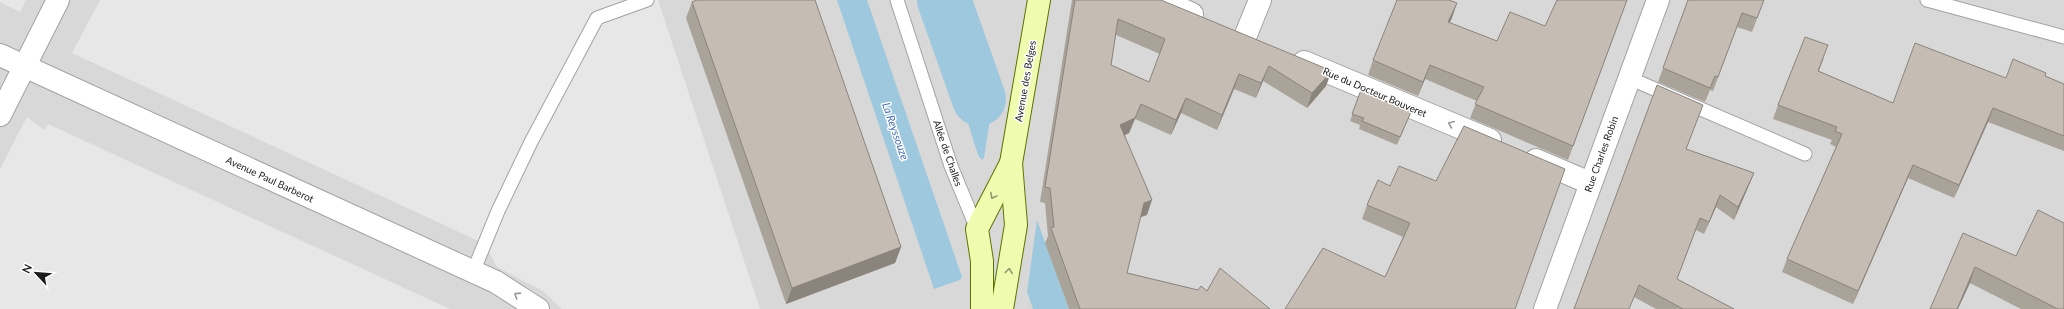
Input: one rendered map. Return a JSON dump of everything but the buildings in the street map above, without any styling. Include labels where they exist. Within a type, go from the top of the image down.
[{"type":"main road","name":"Avenue des Belges","points":[[1002,309],[1016,224],[1011,163],[1039,0]]},
{"type":"main road","name":"Avenue des Belges","points":[[977,229],[1011,163]]},
{"type":"main road","name":"Allée de Challes","points":[[977,229],[982,261],[982,309]]},
{"type":"street","points":[[0,115],[58,0]]},
{"type":"street","points":[[1161,0],[1253,40],[1260,0]]},
{"type":"street","name":"Rue Charles Robin","points":[[1545,309],[1658,0]]},
{"type":"street","name":"Avenue Paul Barberot","points":[[0,55],[496,282],[538,309]]},
{"type":"street","name":"Rue du Docteur Bouveret","points":[[1289,55],[1590,183]]},
{"type":"lane","points":[[473,272],[498,211],[531,142],[597,18],[647,0]]},
{"type":"lane","name":"Allée de Challes","points":[[897,0],[951,166],[977,229]]},
{"type":"lane","points":[[1927,0],[2064,37]]},
{"type":"lane","points":[[1629,78],[1805,154]]},
{"type":"shaded area","points":[[0,0],[2064,0],[2064,309],[0,309]]},
{"type":"shaded area","points":[[0,0],[26,0],[20,12],[0,2]]},
{"type":"shaded area","points":[[100,0],[658,0],[760,309],[562,309],[543,291],[497,267],[485,244],[72,53]]},
{"type":"shaded area","points":[[27,117],[44,130],[48,124],[450,309],[0,309],[0,169]]},
{"type":"water","points":[[837,0],[867,0],[962,277],[960,280],[934,289]]},
{"type":"water","points":[[928,0],[958,0],[978,55],[949,65]]},
{"type":"water","points":[[983,70],[993,100],[984,158],[982,160],[978,155],[955,81]]},
{"type":"water","points":[[1037,220],[1069,309],[1033,309],[1027,292]]},
{"type":"waterway","name":"La Reyssouze","points":[[944,0],[979,99]]}]
